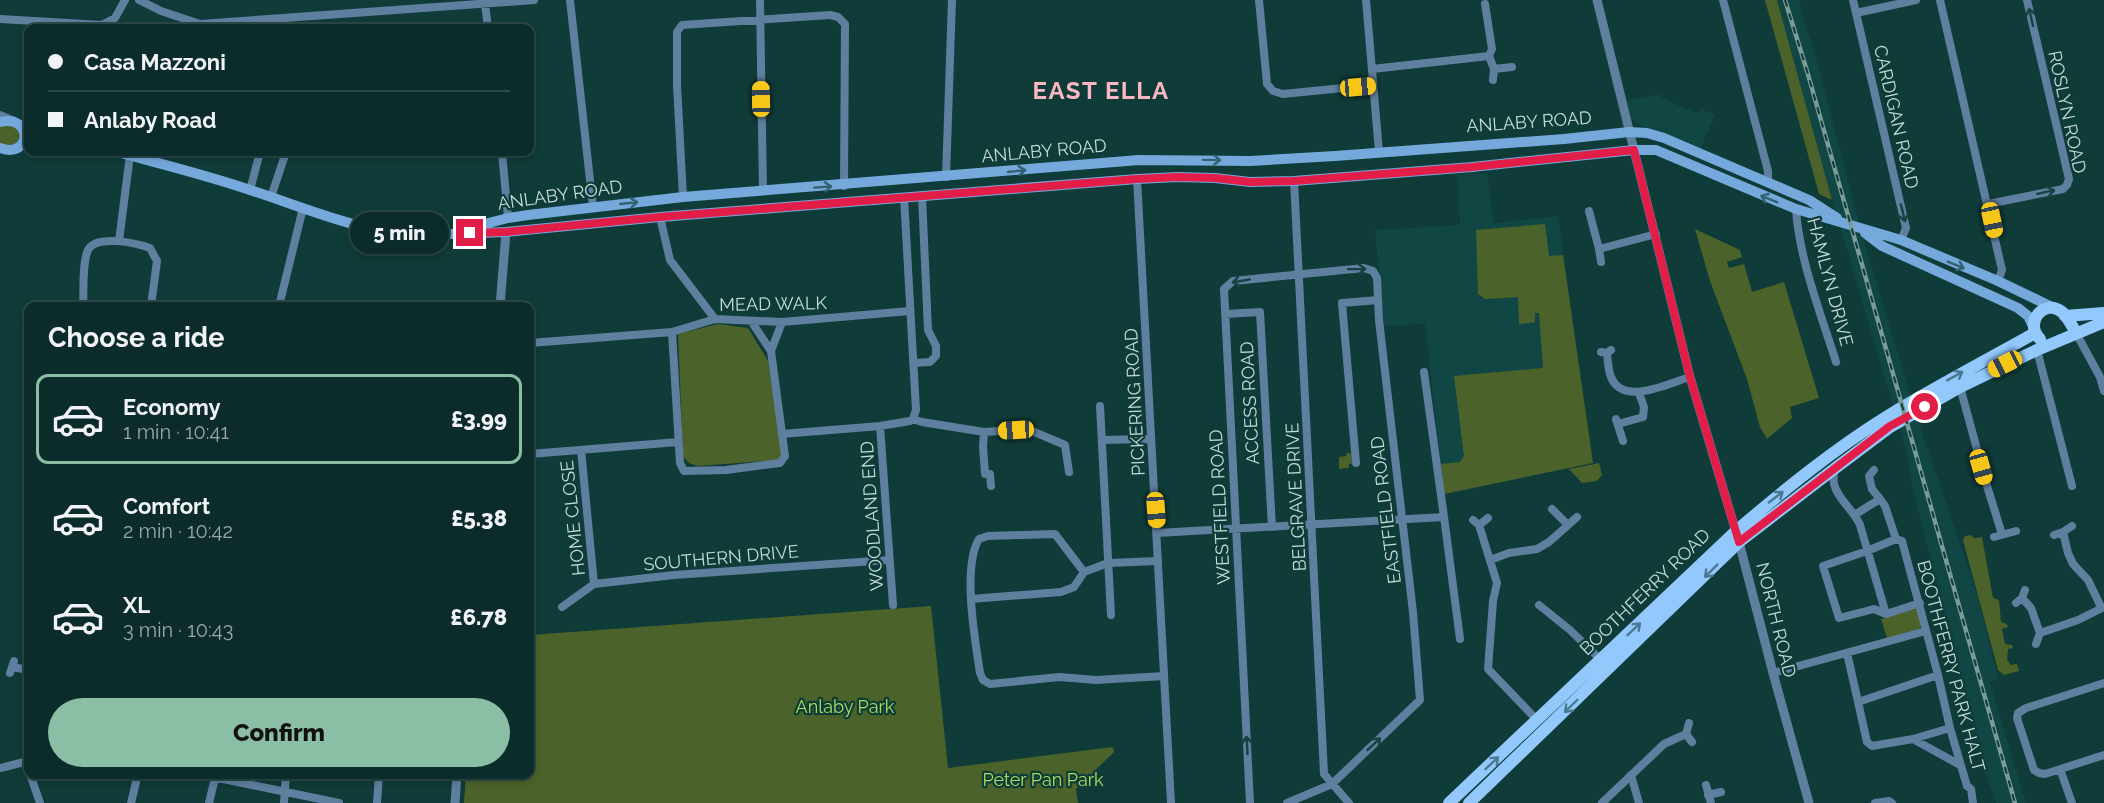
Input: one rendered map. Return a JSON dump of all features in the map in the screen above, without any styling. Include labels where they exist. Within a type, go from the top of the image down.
[{"type":"main road","points":[[0,122],[22,125]]},
{"type":"main road","name":"ANLABY ROAD","points":[[452,233],[508,218],[682,197],[844,186],[1139,160],[1250,161],[1564,139],[1629,132],[1647,133],[1664,138],[1809,200],[1844,223]]},
{"type":"main road","points":[[3,150],[24,146]]},
{"type":"main road","name":"ANLABY ROAD","points":[[452,233],[506,232],[660,217],[1137,179],[1178,177],[1250,182],[1294,181],[1472,167],[1634,150],[1656,150],[1796,209],[1901,240],[1998,281],[2054,308]]},
{"type":"main road","points":[[133,156],[387,232],[412,236],[452,233]]},
{"type":"main road","name":"ANLABY ROAD","points":[[1862,230],[1882,246],[2018,308],[2028,316],[2034,330]]},
{"type":"main road","points":[[2065,316],[2067,332],[2058,341],[2043,341],[2034,330],[2034,320],[2040,311],[2054,308],[2065,316],[2076,333],[2104,322]]},
{"type":"main road","points":[[2065,316],[2104,313]]},
{"type":"main road","name":"BOOTHFERRY ROAD","points":[[1469,803],[1605,665],[1738,537],[1835,451],[1885,417],[2034,330]]},
{"type":"main road","name":"BOOTHFERRY ROAD","points":[[1738,537],[1820,480],[1890,426],[1960,387],[2076,333]]},
{"type":"main road","name":"BOOTHFERRY ROAD","points":[[1449,803],[1537,720],[1605,665]]},
{"type":"street","points":[[104,24],[115,18],[125,0]]},
{"type":"street","points":[[139,0],[200,24],[534,0]]},
{"type":"street","points":[[567,0],[593,207]]},
{"type":"street","points":[[760,0],[764,191]]},
{"type":"street","points":[[946,177],[952,0]]},
{"type":"street","points":[[1259,0],[1267,84],[1274,91],[1283,94],[1373,86]]},
{"type":"street","points":[[1366,0],[1380,152]]},
{"type":"street","name":"NORTH ROAD","points":[[1597,0],[1690,377],[1738,537],[1809,803]]},
{"type":"street","points":[[1723,0],[1768,171],[1768,183]]},
{"type":"street","name":"CARDIGAN ROAD","points":[[1853,0],[1906,228],[1901,240]]},
{"type":"street","points":[[1856,13],[1916,0]]},
{"type":"street","points":[[1940,0],[2002,270],[1998,281]]},
{"type":"street","name":"ROSLYN ROAD","points":[[1988,204],[2062,189],[2067,185],[2069,179],[2027,0]]},
{"type":"street","points":[[485,4],[488,24]]},
{"type":"street","points":[[1485,4],[1492,49],[1489,56],[1494,69],[1493,80]]},
{"type":"street","points":[[682,197],[676,85],[677,32],[682,25],[694,23],[830,15],[838,17],[845,24],[844,186]]},
{"type":"street","points":[[0,19],[85,24]]},
{"type":"street","points":[[269,24],[276,19]]},
{"type":"street","points":[[1372,69],[1489,56]]},
{"type":"street","points":[[1494,69],[1512,67]]},
{"type":"street","points":[[0,115],[22,125]]},
{"type":"street","points":[[119,242],[130,156]]},
{"type":"street","points":[[250,190],[259,156]]},
{"type":"street","points":[[271,197],[285,156]]},
{"type":"street","points":[[502,156],[508,218]]},
{"type":"street","name":"PICKERING ROAD","points":[[1137,179],[1171,803]]},
{"type":"street","name":"BELGRAVE DRIVE","points":[[1294,181],[1324,774],[1349,803]]},
{"type":"street","points":[[913,363],[930,362],[936,356],[936,346],[928,330],[922,196]]},
{"type":"street","points":[[782,434],[880,426],[910,421],[913,418],[916,410],[904,197]]},
{"type":"street","points":[[280,302],[303,208]]},
{"type":"street","name":"HAMLYN DRIVE","points":[[1796,209],[1800,239],[1836,362]]},
{"type":"street","points":[[1589,211],[1601,262]]},
{"type":"street","points":[[660,217],[669,260],[715,319]]},
{"type":"street","points":[[500,302],[506,232]]},
{"type":"street","points":[[1599,249],[1656,234]]},
{"type":"street","points":[[83,302],[86,257],[89,247],[97,242],[119,242],[150,248],[156,261],[152,302]]},
{"type":"street","name":"EASTFIELD ROAD","points":[[1299,274],[1364,268],[1373,271],[1377,278],[1401,520],[1413,612],[1420,700],[1332,784]]},
{"type":"street","name":"WESTFIELD ROAD","points":[[1251,803],[1224,290],[1233,281],[1299,274]]},
{"type":"street","points":[[1356,463],[1342,303],[1378,300]]},
{"type":"street","name":"MEAD WALK","points":[[534,343],[672,332],[715,319],[782,322],[910,311]]},
{"type":"street","name":"ACCESS ROAD","points":[[1225,314],[1260,312],[1272,527]]},
{"type":"street","points":[[672,332],[678,442],[680,463],[684,471],[780,463],[785,456],[771,351],[751,321]]},
{"type":"street","points":[[771,351],[782,322]]},
{"type":"street","points":[[2076,333],[2100,377],[2104,391]]},
{"type":"street","points":[[2037,350],[2072,486]]},
{"type":"street","points":[[1606,352],[1611,378],[1619,388],[1639,393],[1690,377]]},
{"type":"street","points":[[1424,372],[1460,639]]},
{"type":"street","points":[[1960,387],[1998,535],[2016,531]]},
{"type":"street","points":[[1623,441],[1617,422],[1643,417],[1644,407],[1639,393]]},
{"type":"street","points":[[1100,406],[1111,615]]},
{"type":"street","points":[[913,418],[922,422],[984,432],[1032,431],[1065,445],[1069,472]]},
{"type":"street","name":"WOODLAND END","points":[[880,426],[893,605]]},
{"type":"street","points":[[984,432],[985,474],[990,474],[991,486]]},
{"type":"street","points":[[1102,440],[1151,439]]},
{"type":"street","points":[[534,454],[678,442]]},
{"type":"street","name":"HOME CLOSE","points":[[581,450],[594,584]]},
{"type":"street","points":[[1834,469],[1834,485],[1846,506],[1856,514],[1886,614]]},
{"type":"street","name":"BOOTHFERRY PARK HALT","points":[[1875,469],[1869,476],[1872,489],[1885,506],[1896,538],[1902,541],[1906,553],[1950,728],[1967,786],[1971,789],[1973,803]]},
{"type":"street","points":[[1820,480],[1834,485]]},
{"type":"street","points":[[1856,514],[1880,499]]},
{"type":"street","points":[[1552,509],[1568,525]]},
{"type":"street","points":[[1157,533],[1444,517]]},
{"type":"street","points":[[1490,560],[1509,553],[1538,549],[1577,517]]},
{"type":"street","points":[[1488,518],[1476,523],[1497,583],[1493,601],[1488,669],[1537,720]]},
{"type":"street","points":[[2054,535],[2072,526]]},
{"type":"street","points":[[2040,633],[2078,620],[2103,607],[2088,580],[2073,564],[2063,532]]},
{"type":"street","points":[[1084,572],[1055,534],[988,536],[979,539],[974,547],[971,599],[982,680],[990,684],[1059,677],[1096,680],[1164,676]]},
{"type":"street","points":[[1896,538],[1823,566],[1839,618],[1874,609],[1886,614],[1920,603]]},
{"type":"street","name":"SOUTHERN DRIVE","points":[[562,606],[594,584],[889,560]]},
{"type":"street","points":[[971,599],[1061,592],[1074,587],[1084,572],[1108,563],[1158,561]]},
{"type":"street","points":[[2021,597],[2031,608],[2040,633],[2036,644]]},
{"type":"street","points":[[1539,605],[1570,630],[1605,665]]},
{"type":"street","points":[[1773,673],[1926,631]]},
{"type":"street","points":[[1847,653],[1867,742],[1872,746],[1913,739],[1950,728]]},
{"type":"street","points":[[12,667],[24,669]]},
{"type":"street","points":[[1858,702],[1938,675]]},
{"type":"street","points":[[2104,684],[2026,708],[2019,713],[2017,718],[2034,770],[2039,773],[2045,774],[2104,754]]},
{"type":"street","points":[[1686,734],[1689,723]]},
{"type":"street","points":[[1686,734],[1692,742]]},
{"type":"street","points":[[1602,803],[1664,744],[1686,734]]},
{"type":"street","points":[[1913,739],[1960,765]]},
{"type":"street","points":[[0,768],[24,764]]},
{"type":"street","points":[[2060,769],[2072,803]]},
{"type":"street","points":[[1631,775],[1639,803]]},
{"type":"street","points":[[32,779],[40,803]]},
{"type":"street","points":[[130,803],[137,779]]},
{"type":"street","points":[[209,803],[215,779]]},
{"type":"street","points":[[220,779],[339,803]]},
{"type":"street","points":[[284,803],[286,779]]},
{"type":"street","points":[[377,803],[379,779]]},
{"type":"street","points":[[454,803],[456,779]]},
{"type":"street","points":[[1287,803],[1332,784]]},
{"type":"street","points":[[1706,785],[1709,799],[1721,792]]},
{"type":"street","points":[[1875,803],[1889,801],[1892,803]]},
{"type":"shaded area","points":[[1777,0],[1799,0],[1865,245],[1919,423],[1977,594],[1998,677],[1990,683],[2026,803],[1996,803],[1983,764],[1912,487],[1906,449],[1822,166]]},
{"type":"shaded area","points":[[1660,94],[1662,98],[1698,114],[1700,109],[1715,115],[1700,149],[1645,128],[1632,120],[1627,100]]},
{"type":"shaded area","points":[[1487,173],[1494,223],[1558,216],[1593,463],[1444,494],[1425,324],[1384,326],[1375,230],[1460,225],[1457,175]]},
{"type":"green space","points":[[1765,0],[1777,0],[1832,200],[1819,194]]},
{"type":"green space","points":[[0,126],[12,126],[20,130],[18,144],[0,146]]},
{"type":"green space","points":[[1545,224],[1549,256],[1563,255],[1593,463],[1444,494],[1441,464],[1460,462],[1464,456],[1454,376],[1543,368],[1539,313],[1535,313],[1535,322],[1519,324],[1518,297],[1485,299],[1478,294],[1476,230]]},
{"type":"green space","points":[[1695,229],[1740,250],[1742,257],[1727,262],[1729,268],[1744,264],[1752,292],[1784,282],[1819,398],[1790,407],[1792,418],[1767,439],[1760,427],[1747,379],[1710,281]]},
{"type":"green space","points":[[718,324],[748,328],[768,361],[782,455],[777,460],[698,466],[689,463],[683,456],[678,334]]},
{"type":"green space","points":[[1347,453],[1351,453],[1352,464],[1349,464],[1349,468],[1339,469],[1339,457],[1346,456]]},
{"type":"green space","points":[[1599,463],[1602,475],[1597,481],[1582,483],[1569,469]]},
{"type":"green space","points":[[1971,535],[1974,538],[1982,537],[1993,598],[1999,600],[2001,622],[2007,624],[2008,627],[2002,629],[2005,644],[2012,645],[2013,648],[2008,649],[2007,660],[2011,665],[2017,664],[2019,671],[2004,675],[1998,670],[1963,540],[1965,536]]},
{"type":"green space","name":"Anlaby Park","points":[[931,606],[948,768],[1113,747],[1114,752],[1076,789],[1078,803],[464,803],[466,779],[534,779],[534,635]]},
{"type":"green space","points":[[1914,609],[1919,610],[1922,625],[1919,629],[1887,638],[1881,619]]},
{"type":"railway","points":[[1785,0],[2015,803]]},
{"type":"district","name":"EAST ELLA","points":[[1101,91]]},
{"type":"route","points":[[470,233],[506,232],[660,217],[1137,179],[1178,177],[1250,182],[1294,181],[1472,167],[1634,150],[1690,377],[1739,542],[1890,426],[1925,407]]},
{"type":"park label","name":"Peter Pan Park","points":[[1043,780]]}]
